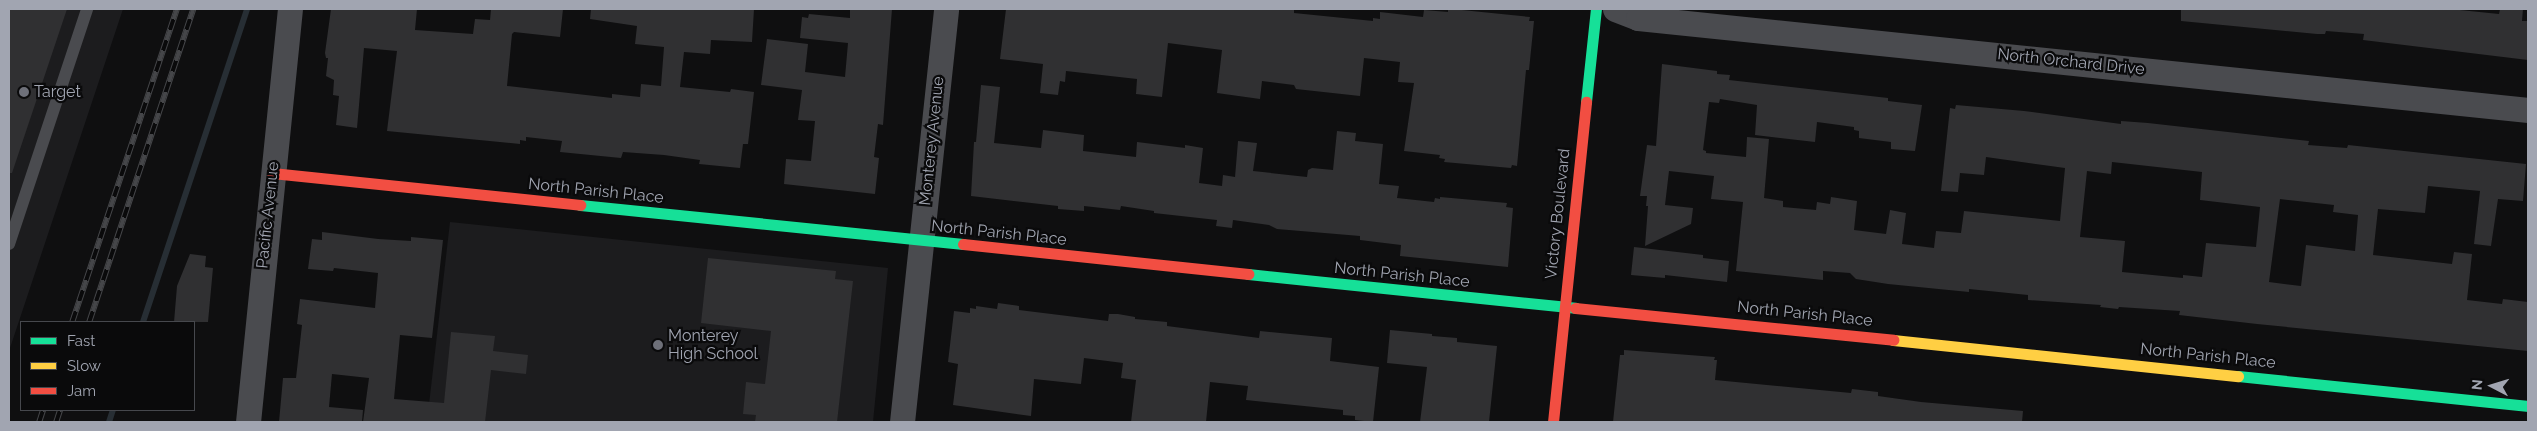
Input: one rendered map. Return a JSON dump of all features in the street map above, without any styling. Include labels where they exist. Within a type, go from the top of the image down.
[{"type":"street","name":"Pacific Avenue","points":[[248,422],[290,9]]},
{"type":"street","name":"Monterey Avenue","points":[[902,422],[946,9]]},
{"type":"street","name":"Victory Boulevard","points":[[1553,422],[1596,9]]},
{"type":"street","name":"North Orchard Drive","points":[[1615,9],[1638,18],[2528,110]]},
{"type":"street","name":"North Parish Place","points":[[272,173],[1524,304],[1565,306],[2528,406]]},
{"type":"lane","points":[[9,244],[87,9]]},
{"type":"shaded area","points":[[9,9],[123,9],[9,351]]},
{"type":"shaded area","name":"Monterey High School","points":[[450,222],[888,268],[873,422],[427,422]]},
{"type":"building","name":"Target","points":[[9,9],[67,9],[12,173],[9,173]]},
{"type":"building","points":[[331,9],[417,9],[415,30],[473,34],[475,19],[490,20],[491,9],[563,9],[560,37],[514,32],[512,34],[507,86],[612,98],[612,94],[640,97],[641,84],[661,86],[664,47],[635,44],[637,26],[590,19],[591,9],[754,9],[752,42],[711,40],[710,54],[684,52],[680,87],[730,92],[731,89],[754,92],[748,144],[743,144],[740,168],[699,164],[700,160],[664,155],[623,152],[621,158],[560,152],[562,141],[526,137],[526,141],[520,140],[520,144],[387,131],[397,51],[364,48],[357,128],[336,125],[339,96],[333,95],[334,80],[326,76],[328,58],[326,58],[325,53]]},
{"type":"building","points":[[850,9],[892,9],[883,125],[878,124],[874,157],[879,158],[875,194],[784,184],[786,159],[811,161],[815,121],[798,120],[802,90],[761,85],[767,39],[808,44],[805,72],[845,77],[848,43],[800,38],[802,17],[808,18],[809,14],[850,18]]},
{"type":"building","points":[[1006,9],[1282,9],[1294,10],[1294,13],[1373,21],[1373,18],[1380,19],[1380,12],[1423,17],[1424,10],[1448,12],[1448,9],[1452,9],[1530,17],[1529,21],[1534,21],[1529,70],[1526,70],[1517,166],[1512,165],[1511,168],[1444,162],[1445,159],[1439,158],[1440,155],[1404,151],[1414,83],[1398,82],[1400,62],[1364,58],[1360,96],[1296,89],[1294,85],[1262,81],[1260,99],[1217,93],[1222,50],[1168,43],[1162,97],[1136,94],[1137,79],[1066,71],[1065,82],[1060,81],[1058,95],[1040,93],[1043,64],[1000,59]]},
{"type":"building","points":[[2181,9],[2450,9],[2499,14],[2500,9],[2523,9],[2522,21],[2528,21],[2528,60],[2363,40],[2364,34],[2326,31],[2325,34],[2317,34],[2181,21]]},
{"type":"building","points":[[1662,64],[1717,71],[1717,74],[1730,75],[1729,80],[1888,98],[1888,101],[1922,105],[1915,151],[1891,149],[1891,142],[1859,138],[1859,131],[1854,130],[1854,127],[1817,122],[1815,142],[1755,135],[1757,105],[1720,99],[1719,103],[1709,102],[1703,150],[1706,153],[1746,157],[1747,137],[1769,139],[1764,198],[1783,201],[1783,207],[1816,210],[1817,202],[1830,204],[1831,197],[1857,201],[1854,230],[1886,234],[1890,210],[1906,213],[1902,244],[1934,248],[1936,231],[1961,233],[1964,211],[2060,221],[2065,168],[1986,157],[1984,175],[1960,173],[1958,192],[1941,191],[1950,108],[1955,109],[1956,105],[2024,111],[2121,124],[2121,121],[2148,123],[2309,141],[2308,145],[2347,148],[2348,145],[2526,164],[2523,201],[2498,199],[2491,246],[2474,244],[2480,191],[2428,186],[2425,213],[2378,209],[2373,255],[2452,264],[2454,252],[2472,254],[2467,300],[2502,304],[2503,299],[2528,302],[2528,351],[2179,315],[2180,311],[2119,307],[2118,309],[2100,307],[2101,305],[2028,300],[2028,295],[1969,289],[1969,292],[1888,284],[1856,279],[1850,273],[1823,271],[1823,280],[1736,271],[1743,202],[1711,199],[1714,176],[1669,171],[1665,205],[1693,208],[1691,224],[1645,246],[1647,196],[1640,196],[1647,145],[1656,146]],"holes":[[[2112,162],[2202,172],[2200,200],[2260,207],[2256,247],[2206,243],[2202,277],[2183,275],[2183,278],[2122,272],[2125,241],[2080,237],[2087,171],[2111,174]],[[2280,199],[2334,205],[2333,212],[2358,215],[2355,251],[2306,245],[2301,286],[2269,282]]]},
{"type":"building","points":[[981,85],[1000,87],[994,143],[1041,148],[1043,130],[1084,135],[1083,151],[1136,157],[1137,142],[1185,148],[1185,145],[1203,148],[1199,183],[1222,186],[1223,175],[1235,177],[1238,141],[1257,143],[1253,171],[1307,177],[1308,170],[1312,168],[1333,170],[1337,131],[1356,133],[1355,141],[1383,144],[1379,184],[1399,186],[1397,198],[1434,202],[1435,198],[1440,199],[1440,197],[1507,203],[1506,207],[1513,208],[1508,267],[1400,256],[1401,245],[1360,240],[1360,236],[1277,229],[1269,225],[1233,220],[1232,228],[1216,226],[1217,220],[1154,213],[1154,211],[1121,206],[1120,210],[1084,206],[1084,211],[1058,209],[1058,206],[971,196],[974,142],[976,142]]},
{"type":"building","points":[[322,232],[378,239],[411,241],[411,237],[443,240],[432,338],[400,335],[394,399],[444,403],[451,332],[495,336],[493,351],[528,355],[526,374],[491,370],[485,422],[363,422],[369,378],[332,374],[329,407],[363,410],[362,422],[279,422],[283,378],[296,378],[302,325],[297,324],[300,299],[375,308],[378,273],[334,268],[333,271],[308,269],[312,239],[322,240]]},
{"type":"building","points":[[1634,247],[1703,255],[1703,258],[1729,261],[1727,282],[1665,275],[1665,278],[1631,275]]},
{"type":"building","points":[[190,254],[206,256],[205,267],[213,268],[208,322],[174,321],[177,286]]},
{"type":"building","points":[[708,258],[836,271],[835,279],[853,281],[837,422],[755,422],[756,415],[743,414],[746,382],[765,384],[771,331],[701,323]]},
{"type":"building","points":[[998,303],[1019,306],[1019,310],[1108,321],[1109,314],[1118,314],[1135,317],[1135,319],[1167,322],[1167,326],[1259,338],[1260,331],[1332,338],[1330,361],[1379,367],[1373,422],[1355,420],[1355,416],[1343,415],[1343,410],[1246,400],[1248,386],[1210,382],[1206,422],[1131,422],[1136,380],[1121,378],[1123,363],[1084,358],[1081,384],[1034,379],[1031,416],[953,405],[958,364],[948,362],[954,311],[970,313],[970,308],[976,309],[976,306],[997,309]]},
{"type":"building","points":[[1390,330],[1432,334],[1432,336],[1457,338],[1457,342],[1497,346],[1489,422],[1420,422],[1427,367],[1387,363]]},
{"type":"building","points":[[1624,350],[1715,357],[1714,360],[1717,360],[1715,380],[1851,393],[1852,389],[1878,392],[1878,396],[1921,402],[2023,411],[2022,422],[1613,422],[1620,355],[1624,355]]},
{"type":"waterway","points":[[143,321],[247,9]]},
{"type":"waterway","points":[[109,422],[113,411]]},
{"type":"railway","points":[[72,321],[177,9]]},
{"type":"railway","points":[[89,321],[193,9]]},
{"type":"railway","points":[[39,422],[43,411]]},
{"type":"railway","points":[[56,422],[60,411]]},
{"type":"traffic: fast","points":[[1586,102],[1596,9]]},
{"type":"traffic: fast","points":[[580,205],[963,244]]},
{"type":"traffic: fast","points":[[1248,274],[1575,308]]},
{"type":"traffic: fast","points":[[2238,376],[2528,406]]},
{"type":"traffic: slow","points":[[1893,340],[2238,376]]},
{"type":"traffic: jam","points":[[1553,422],[1586,102]]},
{"type":"traffic: jam","points":[[272,173],[580,205]]},
{"type":"traffic: jam","points":[[963,244],[1248,274]]},
{"type":"traffic: jam","points":[[1575,308],[1893,340]]},
{"type":"place","name":"Target","points":[[24,92]]},
{"type":"place","name":"Monterey High School","points":[[658,345]]}]
